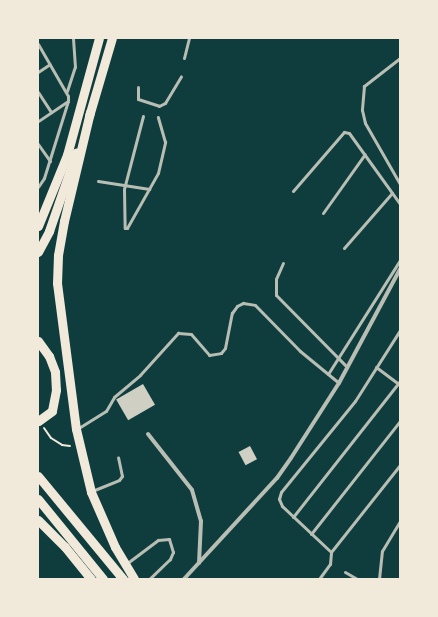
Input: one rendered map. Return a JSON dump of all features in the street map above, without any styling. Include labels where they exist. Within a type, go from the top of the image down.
[{"type":"main road","points":[[38,226],[67,155],[99,38]]},
{"type":"main road","points":[[38,252],[49,231],[90,112],[112,38]]},
{"type":"main road","points":[[90,112],[64,222],[56,272],[76,430],[91,492],[106,529],[134,579]]},
{"type":"main road","points":[[38,212],[51,196]]},
{"type":"main road","points":[[38,341],[50,356],[55,372],[56,390],[52,411],[41,424]]},
{"type":"main road","points":[[38,476],[123,579]]},
{"type":"main road","points":[[38,499],[103,579]]},
{"type":"main road","points":[[38,520],[66,547],[91,579]]},
{"type":"street","points":[[184,579],[277,478],[339,383],[400,269]]},
{"type":"street","points":[[148,434],[192,490],[201,520],[199,563]]},
{"type":"lane","points":[[66,91],[75,67],[72,38]]},
{"type":"lane","points":[[184,58],[189,38]]},
{"type":"lane","points":[[38,44],[66,91],[68,101],[50,161],[38,187]]},
{"type":"lane","points":[[400,58],[364,86],[362,110],[365,124],[400,184]]},
{"type":"lane","points":[[38,72],[50,64]]},
{"type":"lane","points":[[138,87],[138,99],[159,106],[164,103],[181,76]]},
{"type":"lane","points":[[38,92],[51,112]]},
{"type":"lane","points":[[38,121],[68,101]]},
{"type":"lane","points":[[143,116],[125,186],[125,228],[128,228],[158,173],[165,142],[158,117]]},
{"type":"lane","points":[[293,191],[344,132],[349,133],[400,204]]},
{"type":"lane","points":[[38,144],[50,161]]},
{"type":"lane","points":[[323,213],[365,154]]},
{"type":"lane","points":[[98,181],[150,189]]},
{"type":"lane","points":[[344,248],[392,193]]},
{"type":"lane","points":[[328,374],[400,260]]},
{"type":"lane","points":[[284,263],[276,279],[276,295],[347,367]]},
{"type":"lane","points":[[76,430],[106,411],[114,397],[140,375],[178,333],[190,334],[209,355],[221,353],[225,348],[232,313],[243,303],[255,305],[300,351],[339,383]]},
{"type":"lane","points":[[331,552],[282,506],[279,499],[281,492],[335,429],[400,330]]},
{"type":"lane","points":[[293,517],[399,383],[376,367]]},
{"type":"lane","points":[[311,534],[400,421]]},
{"type":"lane","points":[[91,492],[119,480],[122,476],[118,457]]},
{"type":"lane","points":[[319,579],[330,564],[331,552],[400,465]]},
{"type":"lane","points":[[379,579],[382,551],[400,521]]},
{"type":"lane","points":[[125,564],[158,540],[169,540],[174,552],[170,560],[149,579]]},
{"type":"lane","points":[[345,572],[357,579]]},
{"type":"path","points":[[41,424],[51,438],[62,445],[80,444]]},
{"type":"building","points":[[143,384],[155,405],[128,420],[116,399]]},
{"type":"building","points":[[250,446],[257,459],[246,465],[239,452]]}]
